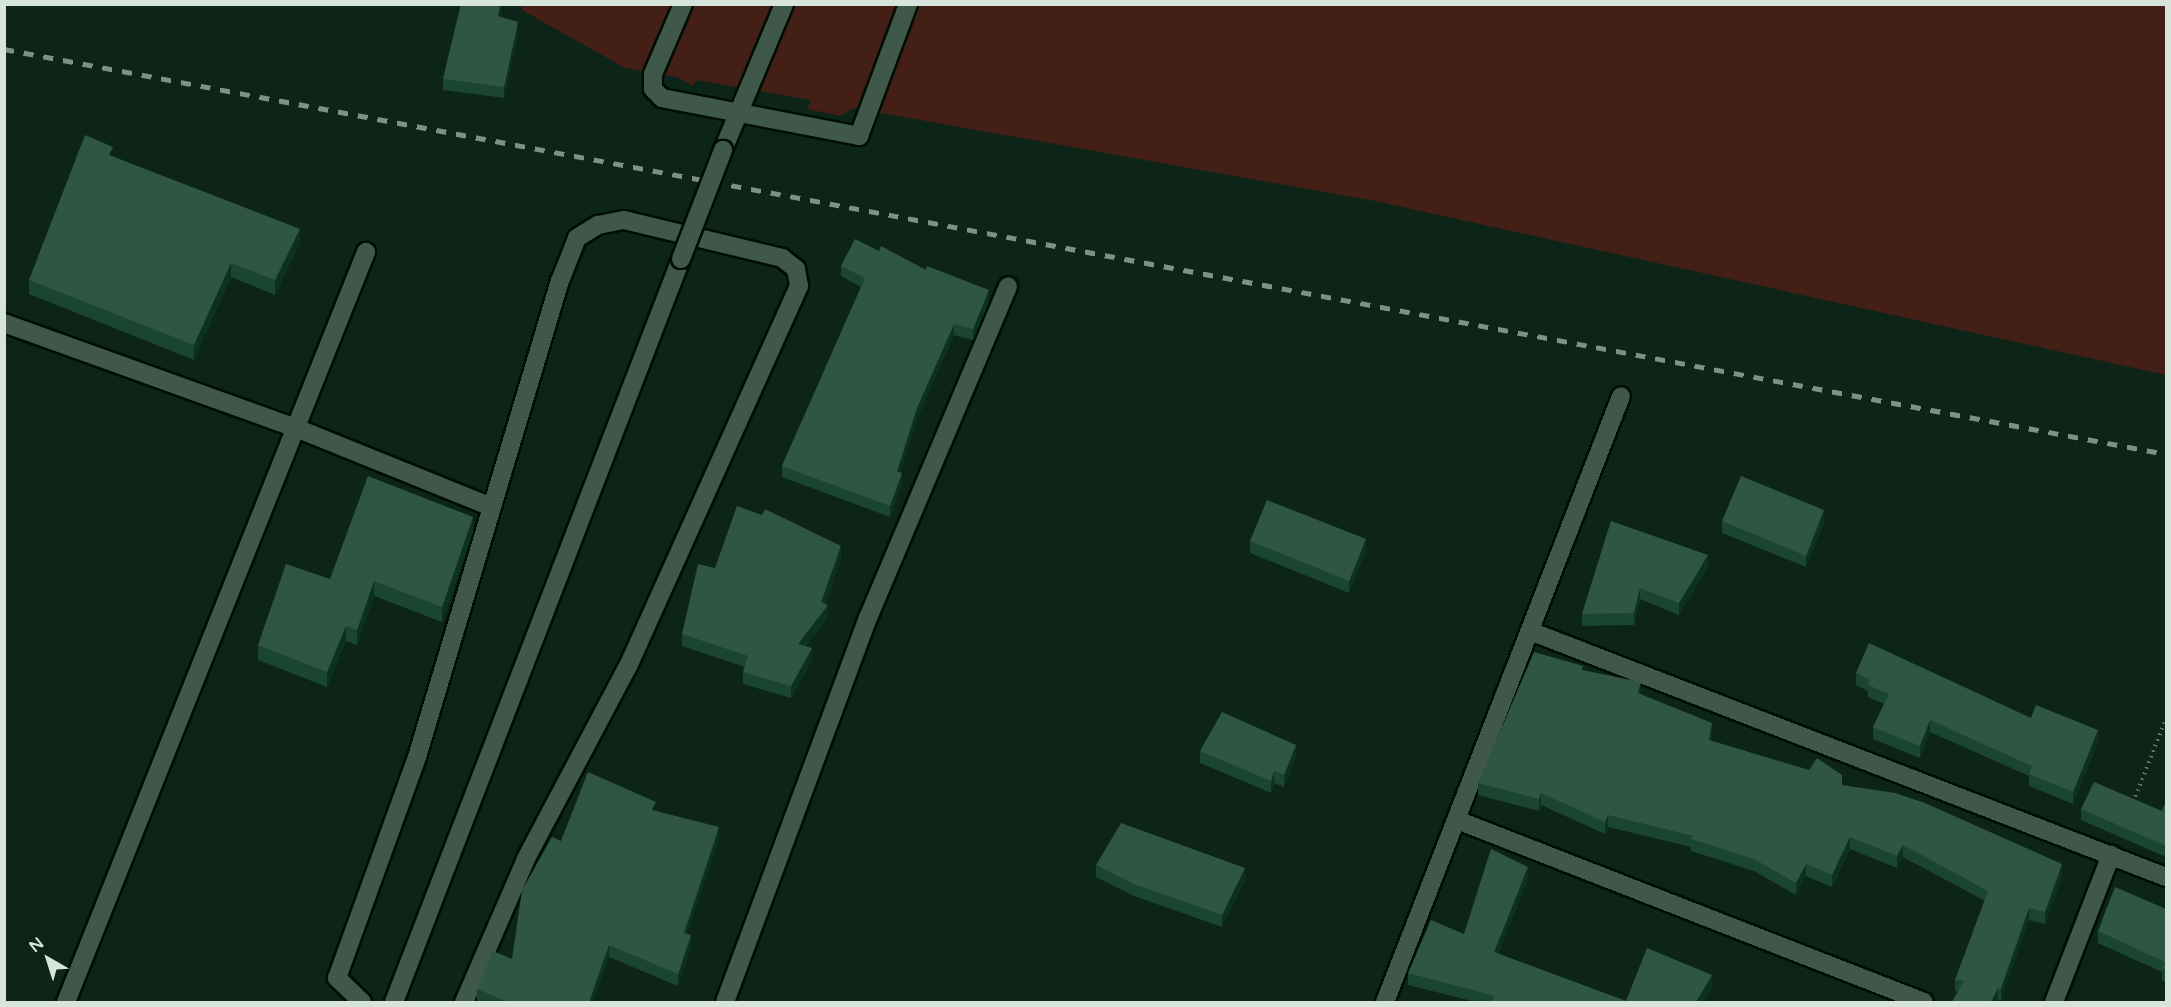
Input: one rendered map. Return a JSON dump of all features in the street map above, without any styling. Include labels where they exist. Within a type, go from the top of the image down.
[{"type":"street","points":[[683,4],[653,75],[653,89],[662,98],[739,110],[860,136],[908,4]]},
{"type":"street","points":[[394,1002],[723,150],[784,4]]},
{"type":"street","points":[[362,1002],[337,978],[417,757],[560,281],[577,238],[598,225],[624,220],[741,246],[782,258],[796,269],[799,286],[628,666],[526,859],[464,1002]]},
{"type":"street","points":[[66,1002],[366,252]]},
{"type":"street","points":[[725,1002],[868,618],[1008,286]]},
{"type":"street","points":[[4,323],[296,428],[492,507]]},
{"type":"street","points":[[1385,1002],[1621,396]]},
{"type":"street","points":[[1530,631],[2166,877]]},
{"type":"street","points":[[1456,820],[1924,1002]]},
{"type":"street","points":[[2054,1002],[2111,855]]},
{"type":"path","points":[[2111,855],[2166,719]]},
{"type":"shaded area","points":[[521,5],[2166,5],[2166,375],[1375,201],[853,108],[841,116],[807,109],[811,100],[696,80],[693,86],[677,77],[625,68],[522,10]]},
{"type":"building","points":[[461,4],[500,4],[498,16],[518,22],[504,87],[443,79]]},
{"type":"building","points":[[85,135],[113,147],[109,155],[300,229],[275,280],[231,263],[194,345],[29,280]]},
{"type":"building","points":[[855,239],[879,251],[881,246],[926,270],[927,266],[989,290],[973,329],[954,324],[917,408],[897,471],[902,473],[890,506],[782,466],[865,278],[841,266]]},
{"type":"building","points":[[368,476],[473,517],[442,607],[374,581],[357,630],[346,626],[327,672],[258,645],[286,564],[330,579]]},
{"type":"building","points":[[1741,476],[1824,510],[1806,556],[1722,521]]},
{"type":"building","points":[[1267,500],[1366,539],[1349,581],[1250,541]]},
{"type":"building","points":[[737,506],[762,515],[765,509],[841,546],[821,602],[828,605],[798,644],[812,648],[791,686],[743,672],[748,656],[682,634],[698,564],[715,568]]},
{"type":"building","points":[[1611,521],[1708,555],[1679,603],[1640,588],[1634,613],[1582,614]]},
{"type":"building","points":[[1869,643],[2031,718],[2036,705],[2098,730],[2073,792],[2029,774],[2032,766],[1930,720],[1920,746],[1873,727],[1889,694],[1868,685],[1870,680],[1856,673]]},
{"type":"building","points":[[1534,652],[1583,666],[1582,670],[1641,682],[1638,693],[1712,723],[1709,740],[1809,770],[1817,758],[1842,775],[1842,785],[1895,793],[1925,803],[2062,864],[2045,912],[2029,908],[2001,988],[1998,988],[1991,1002],[1952,1002],[1964,981],[1955,980],[1988,891],[1903,845],[1897,856],[1850,837],[1832,875],[1806,864],[1796,883],[1754,859],[1691,839],[1693,836],[1608,815],[1605,822],[1541,793],[1539,799],[1478,783]]},
{"type":"building","points":[[1222,712],[1296,745],[1284,775],[1274,771],[1271,781],[1200,751]]},
{"type":"building","points":[[588,772],[656,802],[652,810],[719,827],[684,933],[691,935],[678,974],[609,945],[589,1002],[508,1002],[477,989],[493,951],[512,959],[522,890],[552,837],[561,841]]},
{"type":"building","points":[[2094,782],[2162,811],[2166,801],[2166,846],[2081,809]]},
{"type":"building","points":[[1121,823],[1245,868],[1222,915],[1134,884],[1096,865]]},
{"type":"building","points":[[1491,849],[1528,867],[1494,952],[1626,1001],[1647,948],[1712,975],[1696,1002],[1491,1002],[1495,996],[1408,973],[1431,920],[1464,934]]},
{"type":"building","points":[[2115,887],[2166,909],[2166,970],[2162,968],[2165,962],[2098,931]]},
{"type":"railway","points":[[4,49],[2166,454]]}]
